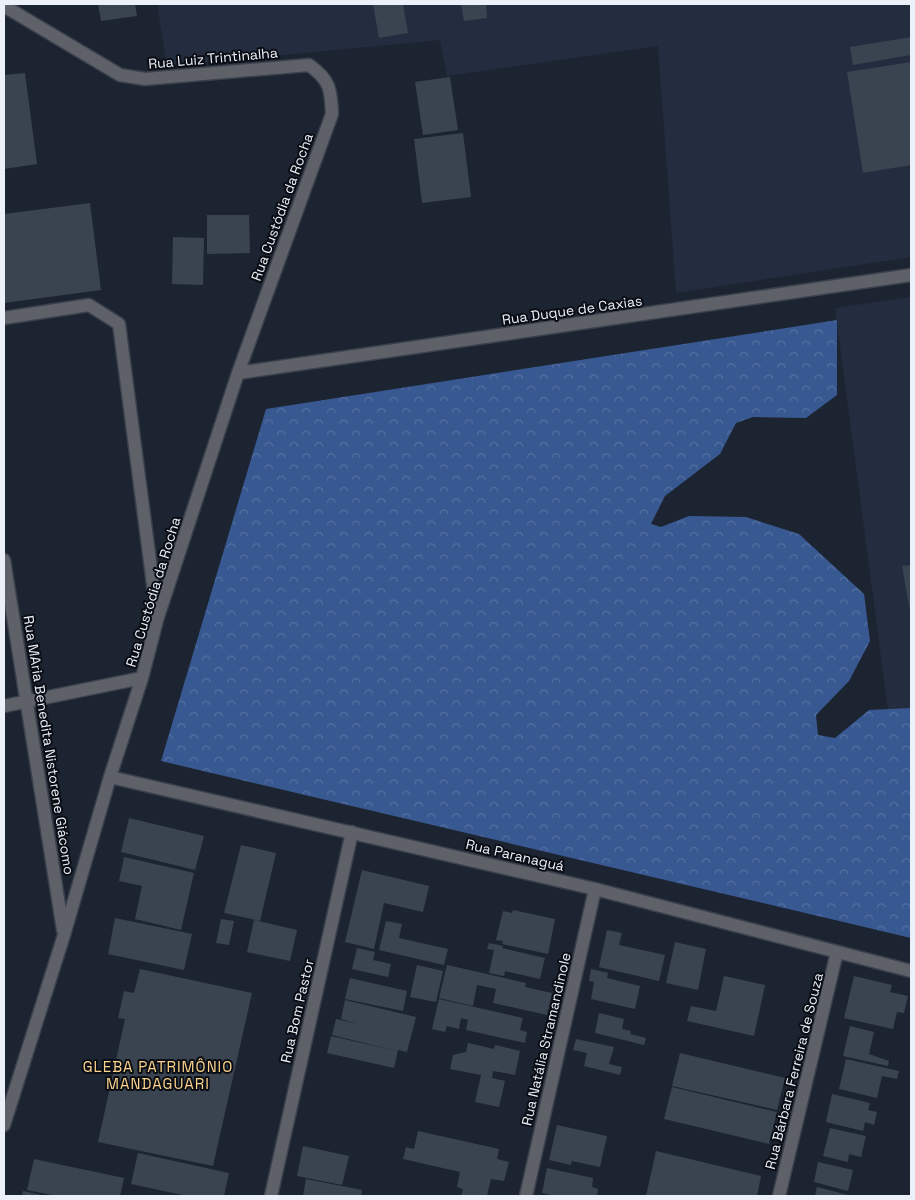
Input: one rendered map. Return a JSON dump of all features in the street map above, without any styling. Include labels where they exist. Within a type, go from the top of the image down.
[{"type":"street","name":"Rua Luiz Trintinalha","points":[[4,6],[120,75],[145,79],[309,65],[321,73]]},
{"type":"street","name":"Rua Custódia da Rocha","points":[[4,1125],[9,1092],[64,935],[110,777],[142,678],[157,620],[238,373],[332,114],[331,90],[321,73]]},
{"type":"street","name":"Rua Duque de Caxias","points":[[238,373],[911,275]]},
{"type":"street","points":[[4,318],[89,304],[118,324],[157,620]]},
{"type":"street","name":"Rua MAria Benedita Nistorene Giácomo","points":[[4,560],[64,935]]},
{"type":"street","points":[[4,706],[142,678]]},
{"type":"street","name":"Rua Paranaguá","points":[[110,777],[595,889],[911,971]]},
{"type":"street","name":"Rua Bom Pastor","points":[[271,1196],[352,832]]},
{"type":"street","name":"Rua Natália Stramandinole","points":[[526,1196],[595,889]]},
{"type":"street","name":"Rua Bárbara Ferreira de Souza","points":[[779,1196],[838,952]]},
{"type":"shaded area","points":[[157,4],[911,4],[911,257],[676,293],[658,46],[447,76],[440,40],[167,66]]},
{"type":"shaded area","points":[[911,297],[911,796],[899,793],[835,308]]},
{"type":"green space","points":[[837,320],[837,395],[806,418],[753,417],[736,423],[720,454],[665,496],[651,524],[661,527],[689,516],[746,517],[799,534],[864,594],[870,641],[849,681],[816,715],[818,735],[835,738],[869,710],[911,708],[911,938],[161,761],[266,409]]},
{"type":"building","points":[[98,4],[135,4],[137,16],[101,21]]},
{"type":"building","points":[[373,4],[403,4],[408,33],[379,38]]},
{"type":"building","points":[[461,4],[486,4],[487,18],[464,21]]},
{"type":"building","points":[[911,37],[911,55],[853,65],[850,47]]},
{"type":"building","points":[[911,62],[911,165],[863,173],[847,72]]},
{"type":"building","points":[[25,73],[37,164],[4,169],[4,75]]},
{"type":"building","points":[[450,77],[458,130],[423,135],[415,82]]},
{"type":"building","points":[[463,133],[471,197],[422,203],[414,139]]},
{"type":"building","points":[[90,203],[101,290],[4,303],[4,214]]},
{"type":"building","points":[[207,215],[249,215],[250,253],[207,254]]},
{"type":"building","points":[[173,237],[204,238],[203,285],[172,284]]},
{"type":"building","points":[[911,565],[911,611],[910,611],[902,566]]},
{"type":"building","points":[[129,818],[204,836],[195,870],[121,852]]},
{"type":"building","points":[[241,845],[276,853],[260,921],[224,913]]},
{"type":"building","points":[[124,857],[194,873],[181,930],[135,919],[142,886],[119,881]]},
{"type":"building","points":[[362,870],[429,886],[423,912],[384,903],[374,949],[345,942]]},
{"type":"building","points":[[513,910],[555,919],[548,954],[502,944],[503,941],[496,940],[503,911],[512,913]]},
{"type":"building","points":[[115,918],[192,934],[184,970],[108,954]]},
{"type":"building","points":[[221,919],[234,921],[229,945],[216,943]]},
{"type":"building","points":[[254,920],[297,930],[290,961],[247,952]]},
{"type":"building","points":[[386,921],[402,924],[399,938],[448,949],[444,965],[379,950]]},
{"type":"building","points":[[607,930],[622,933],[619,945],[665,955],[659,981],[599,967]]},
{"type":"building","points":[[675,942],[706,949],[698,990],[666,983]]},
{"type":"building","points":[[489,943],[545,958],[540,979],[505,971],[504,976],[489,973],[494,950],[487,949]]},
{"type":"building","points":[[357,948],[375,952],[373,960],[391,964],[388,977],[352,969]]},
{"type":"building","points":[[417,965],[443,971],[436,1002],[410,997]]},
{"type":"building","points":[[447,965],[526,983],[525,987],[552,993],[547,1015],[493,1003],[496,989],[477,985],[473,1006],[439,998]]},
{"type":"building","points":[[140,969],[252,993],[213,1166],[98,1142],[125,1019],[118,1018],[124,991],[134,993]]},
{"type":"building","points":[[591,969],[608,973],[607,978],[640,986],[635,1009],[591,999],[594,982],[589,981]]},
{"type":"building","points":[[724,976],[765,985],[754,1036],[687,1021],[691,1006],[716,1011]]},
{"type":"building","points":[[854,976],[892,985],[890,992],[908,996],[904,1013],[897,1012],[893,1029],[844,1018]]},
{"type":"building","points":[[350,978],[407,991],[403,1011],[345,999]]},
{"type":"building","points":[[439,999],[523,1018],[520,1030],[527,1032],[525,1043],[466,1030],[468,1020],[461,1018],[459,1029],[447,1026],[445,1032],[432,1029]]},
{"type":"building","points":[[345,1000],[416,1017],[407,1052],[398,1050],[394,1068],[327,1053],[331,1036],[396,1051],[332,1035],[336,1019],[358,1024],[341,1019]]},
{"type":"building","points":[[599,1013],[624,1019],[622,1029],[631,1031],[630,1034],[646,1038],[644,1045],[595,1033]]},
{"type":"building","points":[[850,1026],[874,1032],[869,1054],[889,1061],[888,1066],[843,1056]]},
{"type":"building","points":[[576,1039],[614,1047],[609,1064],[622,1067],[620,1075],[584,1066],[587,1053],[573,1050]]},
{"type":"building","points":[[468,1043],[494,1049],[495,1045],[520,1051],[515,1075],[493,1071],[492,1078],[505,1081],[499,1107],[475,1102],[481,1075],[450,1069],[453,1055],[466,1052]]},
{"type":"building","points":[[680,1053],[785,1078],[777,1110],[672,1086]]},
{"type":"building","points":[[846,1059],[899,1071],[897,1079],[882,1076],[877,1098],[839,1089]]},
{"type":"building","points":[[672,1087],[777,1112],[769,1144],[664,1119]]},
{"type":"building","points":[[832,1094],[870,1103],[868,1110],[877,1112],[874,1125],[865,1122],[863,1131],[826,1122]]},
{"type":"building","points":[[557,1125],[607,1136],[600,1167],[572,1161],[571,1165],[549,1160]]},
{"type":"building","points":[[830,1128],[866,1136],[861,1157],[849,1154],[848,1162],[823,1156]]},
{"type":"building","points":[[418,1131],[499,1149],[497,1159],[509,1162],[504,1181],[491,1179],[487,1196],[461,1196],[463,1189],[457,1187],[460,1172],[403,1159],[406,1147],[414,1149]]},
{"type":"building","points":[[303,1146],[349,1156],[342,1185],[297,1176]]},
{"type":"building","points":[[656,1151],[761,1176],[757,1196],[646,1196]]},
{"type":"building","points":[[138,1153],[229,1173],[224,1196],[187,1196],[131,1184]]},
{"type":"building","points":[[34,1159],[124,1178],[120,1196],[57,1196],[27,1190]]},
{"type":"building","points":[[818,1162],[853,1170],[848,1191],[814,1182]]},
{"type":"building","points":[[547,1168],[593,1178],[592,1187],[598,1189],[597,1196],[556,1196],[542,1193]]},
{"type":"building","points":[[306,1179],[362,1190],[361,1196],[303,1196]]},
{"type":"building","points":[[817,1187],[852,1196],[815,1196]]},
{"type":"building","points":[[23,1191],[41,1195],[41,1196],[22,1196]]},
{"type":"district","name":"GLEBA PATRIMÔNIO MANDAGUARI","points":[[158,1076]]}]
